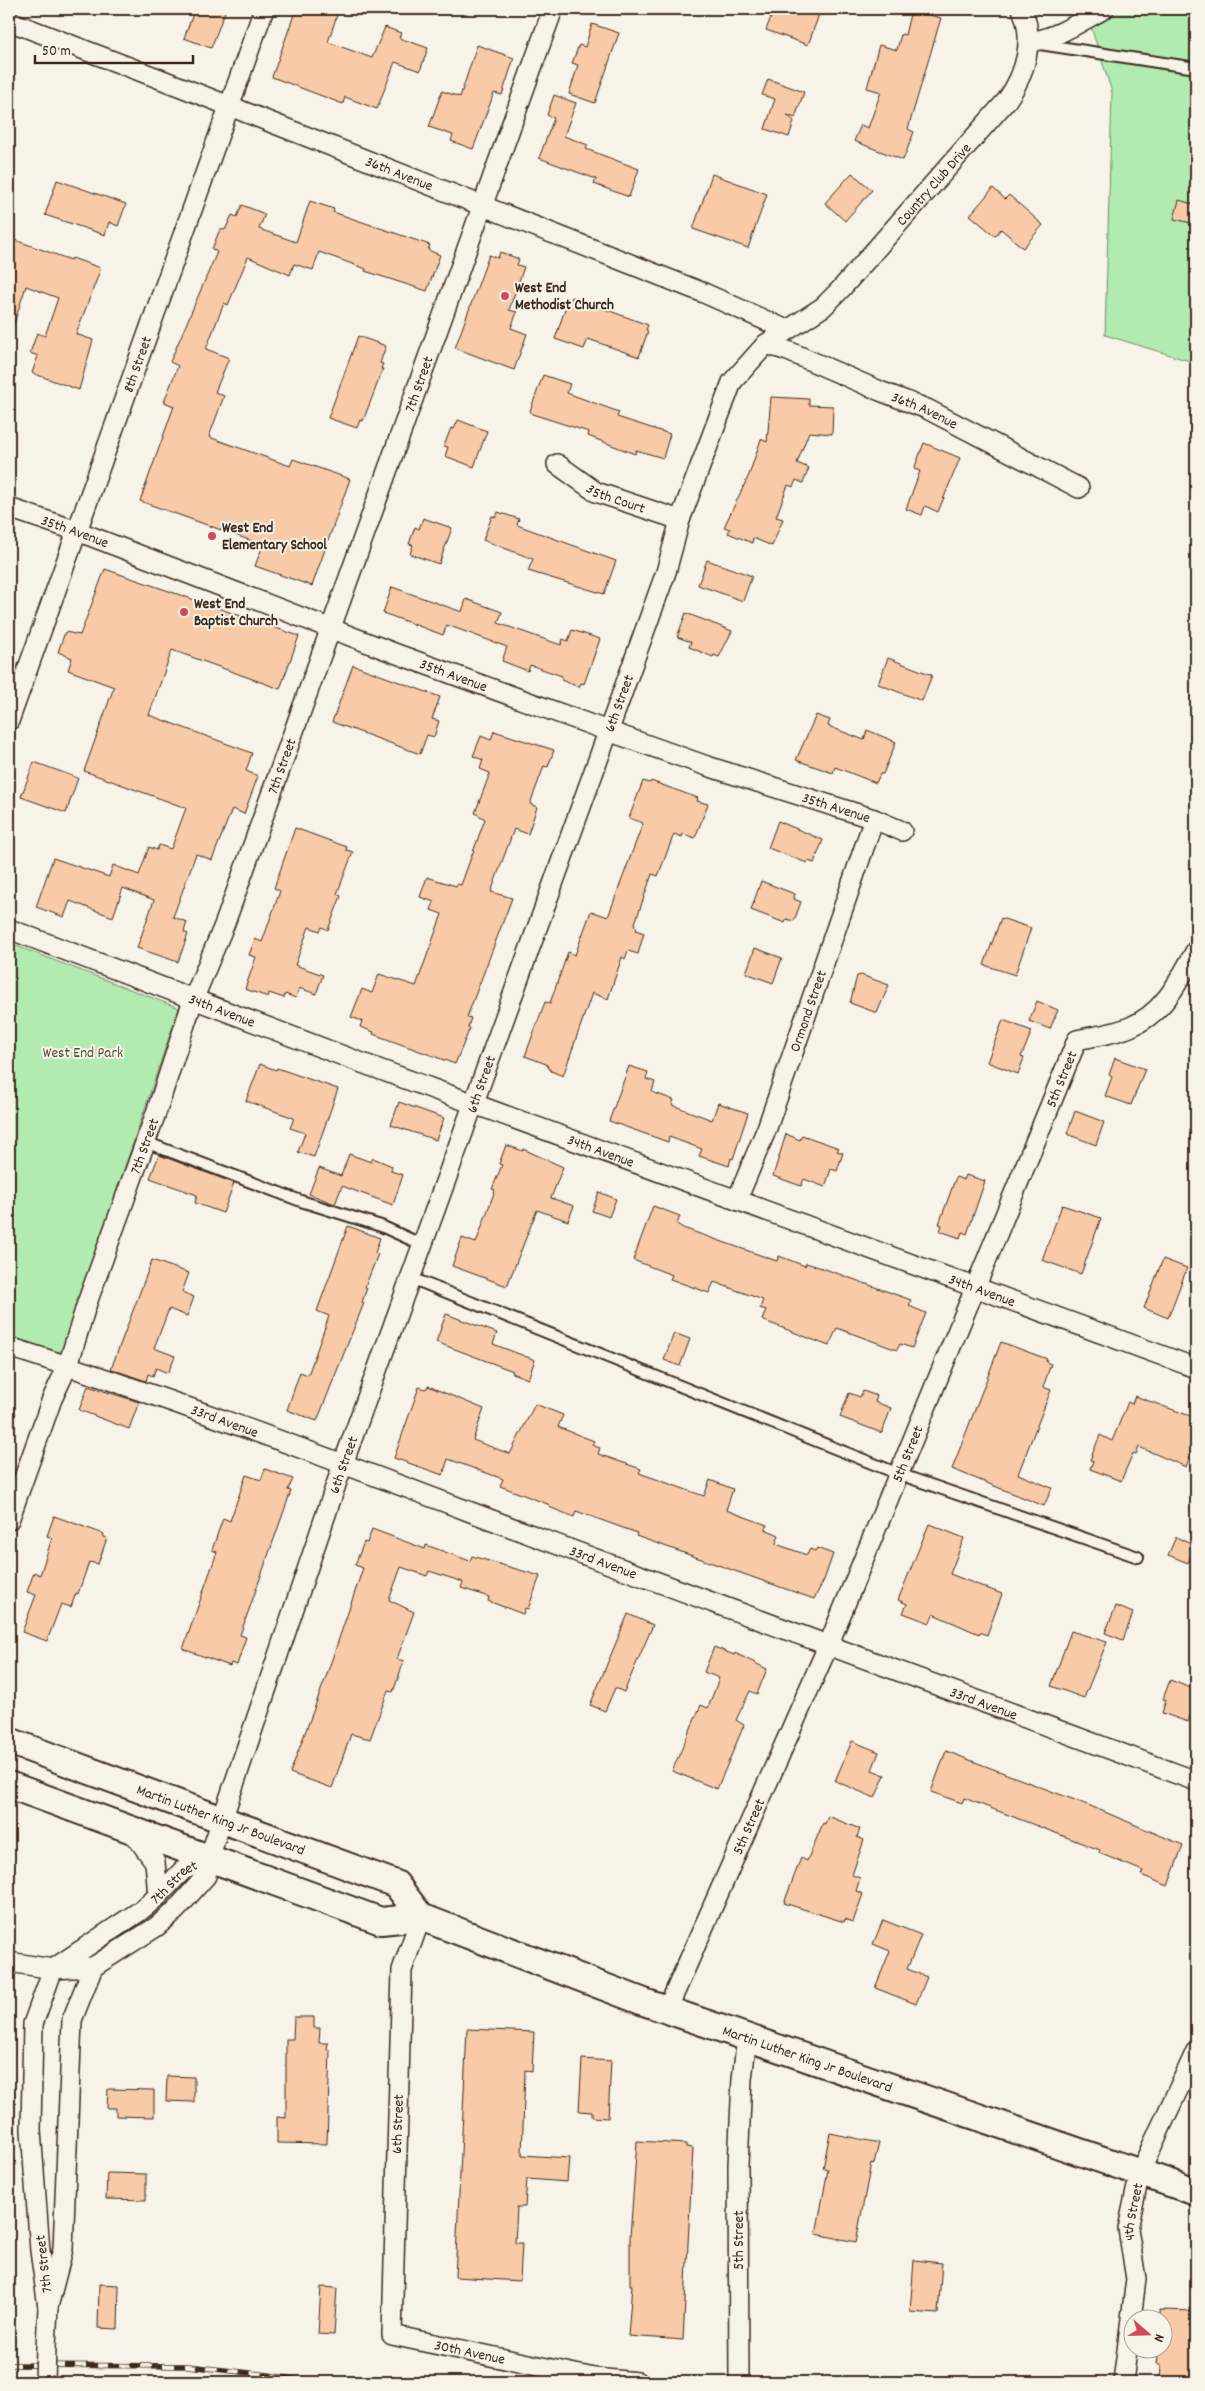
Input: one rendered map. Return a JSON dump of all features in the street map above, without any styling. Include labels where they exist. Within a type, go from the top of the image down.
[{"type":"main road","name":"Martin Luther King Jr Boulevard","points":[[9,1741],[396,1884],[421,1917]]},
{"type":"main road","name":"Martin Luther King Jr Boulevard","points":[[9,1785],[382,1921],[421,1917],[667,2010],[1196,2192]]},
{"type":"street","name":"8th Street","points":[[9,721],[264,9]]},
{"type":"street","name":"7th Street","points":[[9,1520],[52,1399],[68,1365],[87,1303],[145,1142],[193,1000],[225,923],[309,684],[331,628],[352,564],[454,288],[481,204],[553,9]]},
{"type":"street","name":"Country Club Drive","points":[[787,330],[823,307],[840,290],[1007,100],[1021,76],[1029,42],[1022,9]]},
{"type":"street","points":[[1029,42],[1044,40],[1058,34],[1104,9]]},
{"type":"street","name":"36th Avenue","points":[[9,21],[481,204],[704,293],[787,330]]},
{"type":"street","name":"6th Street","points":[[208,1858],[223,1819],[343,1464],[666,572],[680,520],[732,382],[766,344],[787,330]]},
{"type":"street","name":"36th Avenue","points":[[766,344],[788,351],[927,409],[1079,488]]},
{"type":"street","name":"35th Court","points":[[557,464],[596,492],[680,520]]},
{"type":"street","name":"35th Avenue","points":[[9,508],[77,531],[397,654],[608,731],[902,831]]},
{"type":"street","name":"Ormond Street","points":[[737,1200],[767,1128],[874,820]]},
{"type":"street","name":"34th Avenue","points":[[9,928],[193,1000],[1196,1368]]},
{"type":"street","name":"5th Street","points":[[667,2010],[828,1646],[1077,1040],[1128,1028],[1150,1018],[1173,992],[1196,950]]},
{"type":"street","name":"33rd Avenue","points":[[9,1347],[68,1365],[343,1464],[828,1646],[1196,1781]]},
{"type":"street","points":[[132,1831],[155,1862],[158,1896]]},
{"type":"street","name":"7th Street","points":[[45,2382],[48,2307],[40,2251],[31,2130],[33,2024],[54,1969],[114,1930],[158,1896],[183,1870],[208,1858]]},
{"type":"street","name":"7th Street","points":[[48,2307],[63,2249],[72,2020],[94,1967],[156,1927],[176,1910],[206,1876],[208,1858]]},
{"type":"street","name":"6th Street","points":[[392,2335],[402,1970],[421,1917]]},
{"type":"street","points":[[9,1962],[54,1969],[94,1967]]},
{"type":"street","name":"5th Street","points":[[739,2382],[738,2166],[742,2079],[747,2038]]},
{"type":"street","name":"4th Street","points":[[1123,2382],[1136,2279],[1128,2229],[1140,2172],[1196,2051]]},
{"type":"street","name":"30th Avenue","points":[[392,2335],[594,2378],[638,2382]]},
{"type":"lane","points":[[1029,42],[1196,68]]},
{"type":"lane","points":[[145,1142],[301,1201],[381,1226],[423,1245]]},
{"type":"lane","points":[[411,1278],[899,1474],[1138,1557]]},
{"type":"green space","points":[[1085,9],[1196,9],[1196,363],[1105,335],[1112,92]]},
{"type":"green space","name":"West End Park","points":[[9,943],[179,1008],[60,1358],[9,1339]]},
{"type":"building","points":[[195,9],[226,9],[211,48],[184,38]]},
{"type":"building","points":[[296,9],[339,9],[328,42],[372,58],[385,27],[401,33],[399,38],[428,48],[420,71],[395,62],[377,109],[345,97],[343,104],[272,77]]},
{"type":"building","points":[[774,9],[821,9],[808,45],[766,30]]},
{"type":"building","points":[[911,10],[941,18],[908,129],[914,132],[903,160],[854,141],[861,125],[868,128],[881,92],[867,88],[879,45],[897,50],[901,34],[905,35]]},
{"type":"building","points":[[592,24],[619,33],[595,103],[569,94],[578,65],[572,63],[579,45],[585,47]]},
{"type":"building","points":[[477,45],[514,58],[502,95],[494,93],[473,149],[451,141],[453,135],[429,127],[442,91],[460,97]]},
{"type":"building","points":[[768,79],[804,92],[795,118],[787,115],[794,121],[789,137],[765,129],[775,99],[762,95]]},
{"type":"building","points":[[554,95],[576,103],[564,136],[588,145],[586,149],[639,169],[629,197],[594,184],[596,179],[539,158],[554,118],[547,115]]},
{"type":"building","points":[[852,173],[872,190],[845,221],[825,203]]},
{"type":"building","points":[[712,174],[767,194],[748,248],[693,229]]},
{"type":"building","points":[[57,180],[126,204],[118,226],[109,222],[105,235],[45,215]]},
{"type":"building","points":[[993,188],[1005,199],[1009,195],[1043,225],[1023,248],[1001,229],[995,236],[970,215]]},
{"type":"building","points":[[1179,200],[1196,205],[1196,224],[1174,219]]},
{"type":"building","points":[[310,201],[334,209],[333,212],[430,245],[428,250],[440,255],[427,291],[365,271],[366,269],[319,252],[313,270],[294,264],[290,275],[248,257],[228,305],[224,303],[206,349],[229,358],[215,392],[224,396],[209,437],[290,466],[293,459],[350,479],[312,586],[255,566],[263,545],[140,501],[174,406],[164,402],[178,366],[170,362],[217,252],[212,249],[220,229],[225,230],[232,215],[237,217],[242,205],[265,214],[259,229],[296,242]]},
{"type":"building","points":[[15,240],[71,260],[72,258],[101,268],[76,334],[93,340],[79,390],[32,373],[38,356],[30,353],[37,333],[45,336],[58,298],[26,286],[12,330],[9,330],[9,260]]},
{"type":"building","points":[[500,252],[519,259],[517,265],[524,267],[509,310],[517,312],[511,328],[527,334],[514,370],[455,348],[489,255],[498,258]]},
{"type":"building","points":[[572,297],[648,325],[646,330],[648,331],[639,357],[588,339],[584,349],[555,339],[568,300],[570,301]]},
{"type":"building","points":[[358,336],[386,346],[380,363],[383,364],[381,369],[383,369],[363,421],[360,420],[357,428],[328,418]]},
{"type":"building","points":[[543,375],[570,384],[567,393],[619,412],[617,417],[670,434],[663,458],[636,450],[635,454],[588,436],[589,432],[532,414],[530,411]]},
{"type":"building","points":[[771,397],[809,399],[809,405],[833,406],[832,434],[809,432],[797,463],[809,468],[803,483],[796,480],[793,487],[788,485],[776,517],[783,519],[772,546],[753,538],[752,543],[728,533],[730,529],[724,527],[749,475],[761,439],[767,442]]},
{"type":"building","points":[[458,420],[487,431],[474,467],[445,456],[448,447],[444,446],[451,428],[454,429]]},
{"type":"building","points":[[924,443],[960,458],[938,512],[925,506],[922,515],[906,509],[920,471],[914,469]]},
{"type":"building","points":[[498,512],[519,519],[517,525],[616,561],[604,594],[528,571],[533,559],[483,540],[492,516],[496,517]]},
{"type":"building","points":[[423,518],[452,528],[439,564],[410,554],[413,545],[409,544],[415,527],[419,529]]},
{"type":"building","points":[[707,560],[752,576],[743,601],[698,585]]},
{"type":"building","points":[[105,569],[299,636],[280,689],[172,650],[149,715],[252,753],[246,771],[258,776],[244,814],[232,809],[212,860],[196,854],[173,917],[187,922],[184,932],[188,934],[178,962],[137,948],[154,900],[123,888],[113,917],[70,901],[64,917],[36,907],[53,858],[109,877],[113,865],[139,875],[149,847],[157,850],[159,845],[171,849],[186,808],[84,771],[114,687],[68,670],[72,658],[58,652],[65,632],[80,635]]},
{"type":"building","points":[[392,587],[462,612],[466,599],[502,612],[498,623],[561,645],[563,639],[568,641],[572,630],[600,639],[584,684],[581,683],[579,687],[561,680],[562,676],[530,665],[528,671],[502,661],[507,647],[447,625],[443,635],[383,613]]},
{"type":"building","points":[[686,613],[732,631],[719,657],[714,655],[713,657],[689,647],[691,642],[677,637]]},
{"type":"building","points":[[888,658],[932,675],[922,701],[878,684]]},
{"type":"building","points":[[353,665],[440,697],[432,719],[439,721],[434,737],[427,735],[420,754],[332,722]]},
{"type":"building","points":[[816,715],[830,720],[828,726],[864,740],[867,730],[896,742],[883,774],[880,774],[876,783],[835,767],[833,773],[796,760]]},
{"type":"building","points":[[494,731],[554,750],[548,767],[544,766],[530,804],[537,807],[528,834],[514,829],[491,892],[512,898],[467,1017],[471,1018],[468,1027],[470,1028],[455,1064],[373,1034],[374,1032],[360,1027],[362,1021],[351,1017],[362,989],[372,993],[379,974],[416,986],[442,914],[431,910],[434,902],[420,897],[427,877],[456,886],[457,884],[461,885],[485,819],[475,813],[490,773],[480,769],[483,760],[473,756],[481,736],[491,740]]},
{"type":"building","points":[[34,762],[78,778],[66,813],[21,797]]},
{"type":"building","points":[[643,781],[650,783],[651,781],[698,798],[697,801],[708,804],[695,838],[683,834],[682,837],[674,834],[658,876],[652,874],[634,926],[637,927],[636,930],[644,933],[638,954],[628,951],[625,959],[622,957],[608,999],[592,993],[563,1076],[551,1071],[546,1064],[525,1056],[545,1002],[550,1003],[568,952],[575,955],[591,911],[608,917],[643,823],[629,818]]},
{"type":"building","points":[[778,821],[823,840],[814,863],[808,861],[807,863],[768,848]]},
{"type":"building","points":[[295,828],[347,847],[346,850],[353,852],[337,894],[341,896],[328,930],[322,927],[320,931],[309,927],[295,965],[323,975],[316,994],[299,988],[296,998],[285,994],[284,998],[269,993],[268,997],[245,989],[256,957],[249,955],[255,939],[262,942],[280,891],[274,888]]},
{"type":"building","points":[[761,881],[795,894],[794,899],[801,902],[794,921],[786,919],[785,923],[751,910]]},
{"type":"building","points":[[1001,918],[1031,928],[1015,975],[984,965]]},
{"type":"building","points":[[755,948],[782,958],[773,983],[746,973]]},
{"type":"building","points":[[861,975],[889,985],[877,1013],[850,1003],[857,976]]},
{"type":"building","points":[[1037,1001],[1058,1010],[1050,1029],[1029,1021]]},
{"type":"building","points":[[1003,1020],[1032,1031],[1021,1057],[1024,1058],[1018,1074],[987,1062]]},
{"type":"building","points":[[1115,1058],[1145,1069],[1131,1105],[1105,1096],[1112,1077],[1109,1075]]},
{"type":"building","points":[[260,1064],[338,1089],[314,1157],[298,1152],[305,1133],[290,1128],[294,1118],[246,1101]]},
{"type":"building","points":[[629,1066],[648,1072],[646,1079],[655,1082],[652,1092],[674,1100],[672,1105],[712,1120],[718,1103],[748,1113],[729,1166],[699,1156],[702,1149],[669,1137],[668,1142],[609,1121]]},
{"type":"building","points":[[399,1102],[444,1118],[436,1140],[391,1125]]},
{"type":"building","points":[[1075,1111],[1104,1122],[1096,1145],[1067,1134]]},
{"type":"building","points":[[786,1134],[800,1140],[802,1135],[839,1148],[837,1151],[843,1153],[837,1171],[831,1169],[825,1187],[804,1179],[801,1186],[773,1176]]},
{"type":"building","points":[[506,1145],[523,1151],[523,1149],[563,1167],[551,1198],[574,1206],[568,1221],[537,1210],[507,1286],[452,1266],[462,1238],[476,1243],[495,1190],[492,1189],[502,1165],[499,1164]]},
{"type":"building","points":[[349,1154],[371,1162],[373,1158],[392,1166],[391,1171],[403,1175],[393,1205],[342,1186],[335,1204],[309,1194],[319,1168],[341,1176]]},
{"type":"building","points":[[159,1155],[234,1183],[223,1213],[195,1203],[197,1195],[150,1178]]},
{"type":"building","points":[[966,1175],[985,1181],[967,1234],[962,1232],[960,1238],[940,1231],[942,1225],[939,1224],[956,1177],[964,1180]]},
{"type":"building","points":[[599,1192],[616,1199],[609,1217],[592,1211]]},
{"type":"building","points":[[1062,1205],[1101,1218],[1081,1274],[1042,1260]]},
{"type":"building","points":[[653,1206],[680,1216],[677,1224],[683,1228],[777,1261],[779,1256],[805,1266],[806,1263],[825,1269],[911,1300],[909,1306],[926,1313],[912,1348],[900,1344],[897,1350],[837,1328],[829,1346],[762,1320],[766,1310],[760,1308],[763,1300],[714,1282],[709,1293],[670,1279],[672,1275],[633,1260]]},
{"type":"building","points":[[348,1226],[380,1238],[375,1253],[378,1254],[365,1287],[367,1288],[362,1302],[364,1303],[317,1421],[287,1410],[300,1372],[308,1375],[329,1316],[317,1311]]},
{"type":"building","points":[[1163,1259],[1187,1268],[1168,1318],[1144,1308]]},
{"type":"building","points":[[152,1260],[189,1273],[182,1292],[194,1297],[187,1316],[169,1309],[154,1348],[175,1356],[168,1373],[156,1368],[153,1376],[148,1374],[146,1381],[111,1369]]},
{"type":"building","points":[[446,1314],[497,1333],[493,1344],[535,1360],[528,1379],[512,1373],[513,1371],[436,1342]]},
{"type":"building","points":[[674,1333],[690,1339],[680,1366],[664,1360]]},
{"type":"building","points":[[1001,1342],[1047,1359],[1046,1362],[1051,1364],[1043,1387],[1051,1390],[1018,1474],[1052,1488],[1044,1506],[952,1469]]},
{"type":"building","points":[[88,1386],[139,1402],[129,1429],[79,1410]]},
{"type":"building","points":[[428,1386],[484,1409],[473,1440],[510,1454],[535,1404],[563,1415],[558,1427],[594,1441],[592,1445],[600,1448],[598,1454],[641,1469],[639,1473],[704,1496],[710,1480],[733,1489],[726,1510],[767,1525],[765,1529],[779,1535],[776,1544],[807,1555],[810,1549],[815,1551],[817,1548],[833,1554],[824,1580],[814,1599],[636,1536],[637,1533],[576,1511],[574,1517],[549,1507],[550,1505],[500,1486],[503,1479],[448,1459],[443,1475],[394,1458],[419,1387],[426,1389]]},
{"type":"building","points":[[863,1391],[877,1396],[875,1402],[891,1408],[882,1433],[840,1417],[849,1393],[860,1397]]},
{"type":"building","points":[[1135,1396],[1196,1418],[1196,1452],[1192,1450],[1186,1467],[1139,1447],[1136,1454],[1133,1453],[1121,1481],[1090,1469],[1093,1461],[1090,1460],[1100,1435],[1112,1441],[1128,1402],[1132,1404]]},
{"type":"building","points":[[265,1469],[293,1479],[288,1490],[291,1491],[240,1635],[246,1637],[237,1665],[231,1663],[230,1666],[183,1649],[217,1552],[212,1550],[223,1518],[230,1521],[246,1475],[261,1480]]},
{"type":"building","points":[[54,1516],[104,1534],[103,1537],[107,1538],[98,1564],[89,1562],[78,1594],[76,1593],[71,1607],[61,1604],[47,1641],[22,1632],[36,1595],[27,1592],[34,1572],[40,1575],[52,1538],[47,1536]]},
{"type":"building","points":[[929,1524],[964,1538],[950,1574],[1002,1594],[987,1635],[980,1632],[979,1634],[933,1614],[930,1623],[903,1613],[907,1604],[898,1600]]},
{"type":"building","points":[[372,1529],[425,1549],[426,1545],[470,1561],[472,1556],[540,1576],[528,1609],[525,1608],[523,1614],[488,1601],[489,1597],[461,1588],[463,1582],[429,1571],[427,1576],[401,1567],[389,1600],[414,1612],[397,1659],[404,1661],[393,1692],[388,1691],[370,1739],[351,1734],[332,1788],[290,1773],[327,1674],[363,1568],[355,1565],[364,1542],[367,1543]]},
{"type":"building","points":[[1176,1537],[1195,1546],[1188,1563],[1168,1555]]},
{"type":"building","points":[[1116,1606],[1133,1613],[1123,1640],[1105,1633]]},
{"type":"building","points":[[628,1614],[653,1625],[624,1692],[615,1688],[605,1711],[590,1705]]},
{"type":"building","points":[[1071,1631],[1107,1642],[1084,1698],[1051,1686]]},
{"type":"building","points":[[714,1647],[734,1655],[735,1653],[767,1669],[757,1694],[750,1691],[736,1720],[744,1725],[717,1789],[672,1771],[701,1705],[708,1708],[719,1678],[704,1672]]},
{"type":"building","points":[[1170,1680],[1196,1690],[1196,1712],[1192,1711],[1188,1722],[1162,1713],[1166,1700],[1163,1699]]},
{"type":"building","points":[[852,1741],[879,1752],[872,1770],[885,1775],[875,1798],[835,1781]]},
{"type":"building","points":[[946,1751],[1088,1805],[1183,1845],[1168,1886],[1141,1875],[1143,1871],[1099,1853],[1100,1850],[964,1798],[962,1803],[931,1792]]},
{"type":"building","points":[[828,1816],[860,1829],[857,1837],[864,1840],[852,1875],[860,1878],[856,1891],[863,1894],[853,1922],[845,1919],[844,1922],[784,1903],[801,1858],[807,1861],[823,1823],[825,1824]]},
{"type":"building","points":[[883,1920],[921,1935],[907,1969],[927,1977],[916,2004],[875,1988],[890,1951],[873,1944]]},
{"type":"building","points":[[294,2017],[314,2017],[314,2028],[320,2028],[319,2043],[328,2043],[327,2050],[330,2050],[327,2144],[277,2143],[277,2117],[286,2118],[286,2039],[293,2039]]},
{"type":"building","points":[[467,2029],[534,2032],[532,2071],[525,2070],[522,2155],[569,2158],[567,2182],[527,2179],[525,2207],[517,2207],[515,2243],[522,2243],[520,2281],[455,2277]]},
{"type":"building","points":[[582,2059],[611,2061],[608,2118],[592,2117],[592,2112],[579,2111]]},
{"type":"building","points":[[167,2076],[194,2077],[194,2102],[166,2101]]},
{"type":"building","points":[[108,2089],[154,2090],[154,2117],[116,2116],[116,2108],[107,2108]]},
{"type":"building","points":[[830,2133],[879,2143],[874,2164],[871,2163],[856,2242],[816,2234],[828,2169],[823,2168]]},
{"type":"building","points":[[637,2141],[686,2144],[686,2147],[693,2148],[683,2340],[628,2336],[632,2285],[630,2285],[630,2237]]},
{"type":"building","points":[[107,2173],[146,2174],[146,2200],[106,2199]]},
{"type":"building","points":[[914,2260],[942,2263],[938,2314],[910,2312]]},
{"type":"building","points":[[99,2284],[119,2285],[118,2329],[98,2328]]},
{"type":"building","points":[[321,2287],[337,2288],[334,2335],[318,2334]]},
{"type":"building","points":[[1172,2310],[1196,2311],[1196,2382],[1160,2382],[1161,2364],[1157,2364],[1158,2358],[1172,2358]]},
{"type":"railway","points":[[9,2365],[188,2366],[312,2382]]},
{"type":"place","name":"West End Methodist Church","points":[[505,296]]},
{"type":"place","name":"West End Elementary School","points":[[212,536]]},
{"type":"place","name":"West End Baptist Church","points":[[184,612]]}]
